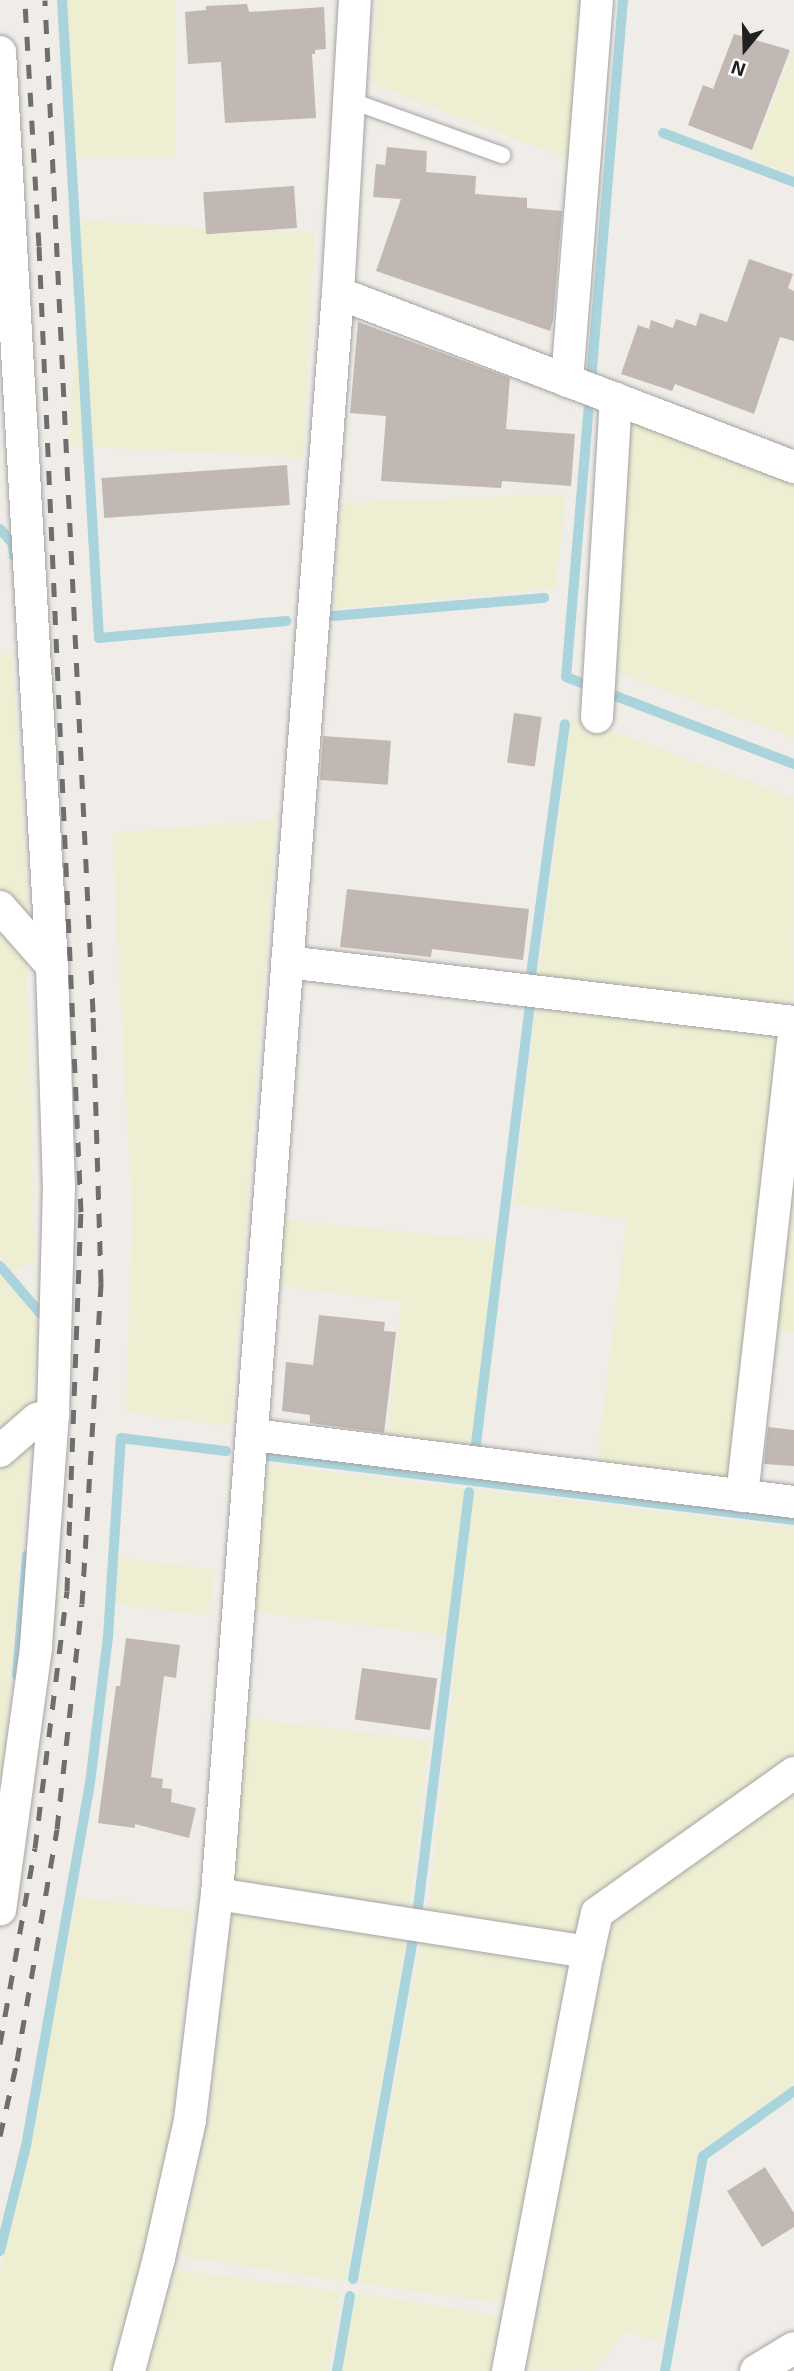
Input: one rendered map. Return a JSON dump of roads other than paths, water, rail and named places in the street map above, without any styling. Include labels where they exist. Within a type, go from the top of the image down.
[{"type":"street","points":[[129,2371],[190,2120],[217,1894],[254,1435],[338,293],[355,0]]},
{"type":"street","points":[[573,383],[597,0]]},
{"type":"street","points":[[0,52],[52,966],[59,1186],[53,1413],[36,1648],[0,1910]]},
{"type":"street","points":[[338,293],[794,467]]},
{"type":"street","points":[[598,697],[612,398]]},
{"type":"street","points":[[0,907],[52,966]]},
{"type":"street","points":[[287,962],[794,1023]]},
{"type":"street","points":[[742,1496],[794,1033]]},
{"type":"street","points":[[0,1451],[37,1419],[53,1413]]},
{"type":"street","points":[[254,1435],[794,1502]]},
{"type":"street","points":[[508,2371],[597,1913],[794,1773]]},
{"type":"street","points":[[217,1894],[588,1952]]},
{"type":"street","points":[[756,2371],[794,2348]]},
{"type":"lane","points":[[349,100],[502,155]]},
{"type":"waterway","points":[[62,0],[99,638],[286,621]]},
{"type":"waterway","points":[[623,0],[566,677],[794,764]]},
{"type":"waterway","points":[[663,133],[794,182]]},
{"type":"waterway","points":[[0,529],[13,544],[14,556]]},
{"type":"waterway","points":[[333,616],[544,598]]},
{"type":"waterway","points":[[531,975],[565,724]]},
{"type":"waterway","points":[[476,1444],[530,1005]]},
{"type":"waterway","points":[[0,1266],[41,1314]]},
{"type":"waterway","points":[[0,2251],[26,2146],[90,1783],[108,1637],[121,1438],[226,1451]]},
{"type":"waterway","points":[[269,1456],[794,1520]]},
{"type":"waterway","points":[[417,1916],[469,1492]]},
{"type":"waterway","points":[[17,1675],[27,1555]]},
{"type":"waterway","points":[[353,2279],[414,1933]]},
{"type":"waterway","points":[[665,2371],[703,2156],[794,2091]]},
{"type":"waterway","points":[[337,2371],[350,2296]]},
{"type":"railway","points":[[0,2044],[35,1848],[67,1591],[81,1212],[39,246],[25,0]]},
{"type":"railway","points":[[0,2136],[17,2061],[57,1829],[82,1604],[101,1283],[93,1012],[45,0]]}]
